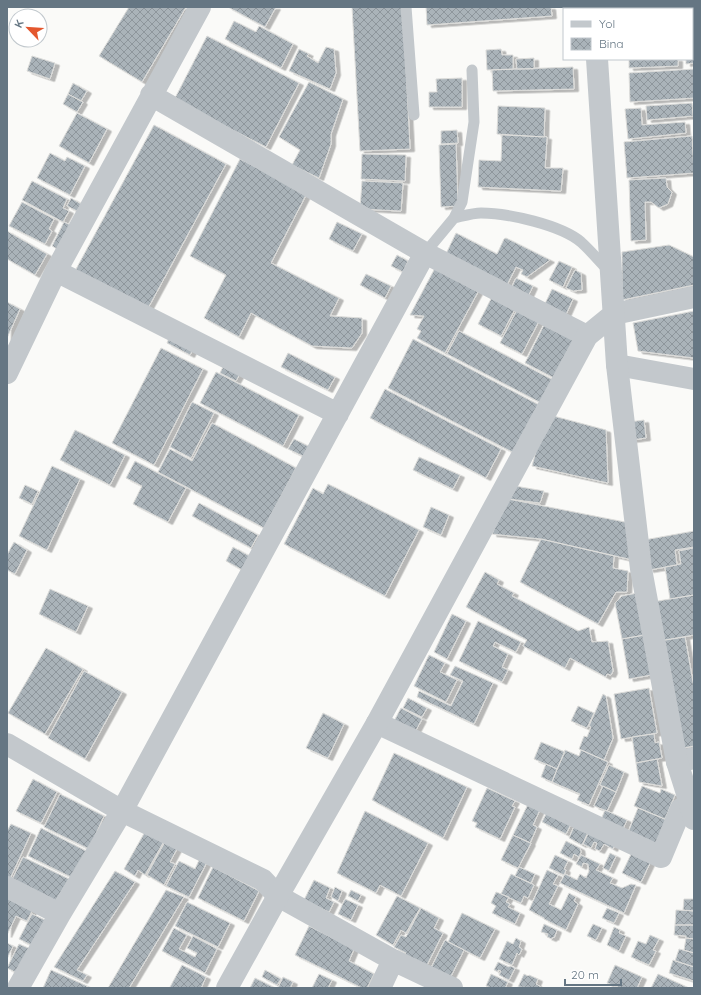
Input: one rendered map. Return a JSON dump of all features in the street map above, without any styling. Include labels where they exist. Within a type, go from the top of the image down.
[{"type":"street","points":[[7,373],[56,271],[200,7]]},
{"type":"street","points":[[377,723],[661,856],[681,809],[692,811],[686,760],[641,569],[617,365],[597,60]]},
{"type":"street","points":[[151,95],[425,253],[587,336]]},
{"type":"street","points":[[18,988],[60,914],[122,812],[425,253]]},
{"type":"street","points":[[56,271],[338,414]]},
{"type":"street","points":[[227,988],[377,723],[587,336],[614,314],[694,297]]},
{"type":"street","points":[[617,365],[694,379]]},
{"type":"street","points":[[7,744],[122,812],[263,880],[278,896],[393,960],[452,988]]},
{"type":"street","points":[[7,887],[60,914]]},
{"type":"street","points":[[380,988],[393,960]]},
{"type":"lane","points":[[406,7],[414,115]]},
{"type":"lane","points":[[425,253],[454,218],[462,202],[474,122],[472,70]]},
{"type":"lane","points":[[454,218],[480,213],[510,215],[566,232],[581,242],[612,274]]},
{"type":"building","points":[[129,7],[186,7],[142,82],[99,56]]},
{"type":"building","points":[[228,7],[276,7],[265,27]]},
{"type":"building","points":[[352,7],[403,7],[410,149],[360,151]]},
{"type":"building","points":[[426,7],[551,7],[552,16],[427,25]]},
{"type":"building","points":[[619,7],[684,7],[684,8]]},
{"type":"building","points":[[694,7],[694,25],[693,8],[691,8]]},
{"type":"building","points":[[234,21],[256,32],[259,26],[293,44],[281,68],[225,39]]},
{"type":"building","points":[[694,29],[694,63],[686,64],[686,60],[693,60]]},
{"type":"building","points":[[207,36],[299,83],[266,147],[174,100]]},
{"type":"building","points":[[326,47],[334,49],[336,73],[330,89],[289,71],[299,49],[309,54],[307,56],[318,63]]},
{"type":"building","points":[[501,49],[502,55],[513,55],[513,69],[487,70],[486,50]]},
{"type":"building","points":[[32,56],[55,63],[50,79],[27,71]]},
{"type":"building","points":[[534,58],[534,69],[517,69],[516,59]]},
{"type":"building","points":[[629,60],[678,60],[678,66],[629,68]]},
{"type":"building","points":[[573,67],[574,89],[493,91],[492,70]]},
{"type":"building","points":[[694,69],[694,98],[630,102],[629,73]]},
{"type":"building","points":[[462,78],[462,107],[429,107],[429,92],[437,92],[436,79]]},
{"type":"building","points":[[309,82],[343,99],[331,134],[331,144],[319,178],[292,165],[300,150],[279,137]]},
{"type":"building","points":[[73,83],[87,91],[81,101],[68,94]]},
{"type":"building","points":[[68,94],[83,102],[77,112],[63,104]]},
{"type":"building","points":[[692,103],[693,116],[647,120],[646,106]]},
{"type":"building","points":[[498,106],[545,108],[544,137],[497,134]]},
{"type":"building","points":[[641,108],[642,125],[685,122],[686,133],[628,139],[625,109]]},
{"type":"building","points":[[77,113],[107,129],[89,163],[59,146]]},
{"type":"building","points":[[154,125],[226,164],[147,310],[75,271]]},
{"type":"building","points":[[457,130],[458,143],[441,144],[441,131]]},
{"type":"building","points":[[502,135],[547,137],[545,168],[563,168],[561,191],[478,187],[479,160],[501,161]]},
{"type":"building","points":[[692,136],[694,173],[627,178],[624,142]]},
{"type":"building","points":[[456,144],[458,206],[441,207],[439,145]]},
{"type":"building","points":[[50,153],[65,161],[67,157],[85,166],[70,195],[37,178]]},
{"type":"building","points":[[362,154],[406,155],[405,181],[361,179]]},
{"type":"building","points":[[240,159],[307,193],[271,263],[339,298],[330,316],[362,318],[362,333],[352,348],[312,346],[251,313],[239,337],[204,318],[226,275],[190,256]]},
{"type":"building","points":[[666,178],[667,187],[672,192],[668,204],[659,208],[651,202],[645,202],[646,240],[631,241],[629,180]]},
{"type":"building","points":[[32,181],[67,199],[63,208],[69,211],[63,222],[22,200]]},
{"type":"building","points":[[362,181],[403,183],[401,211],[360,209]]},
{"type":"building","points":[[71,198],[81,204],[77,211],[67,206]]},
{"type":"building","points":[[22,202],[54,219],[49,229],[52,231],[45,244],[9,226]]},
{"type":"building","points":[[64,222],[77,228],[64,253],[52,246]]},
{"type":"building","points":[[337,222],[362,234],[353,251],[329,239]]},
{"type":"building","points":[[7,231],[47,254],[35,275],[7,259]]},
{"type":"building","points":[[456,233],[497,254],[504,239],[506,238],[550,260],[527,277],[521,274],[523,270],[516,267],[504,291],[443,260]]},
{"type":"building","points":[[669,245],[694,257],[694,285],[622,300],[622,252]]},
{"type":"building","points":[[397,255],[408,261],[403,272],[391,266]]},
{"type":"building","points":[[559,261],[572,267],[563,287],[549,280]]},
{"type":"building","points":[[435,268],[478,292],[445,353],[417,338],[421,331],[417,329],[424,316],[410,315]]},
{"type":"building","points":[[575,270],[581,273],[582,290],[573,291],[566,288]]},
{"type":"building","points":[[366,274],[391,286],[385,298],[360,285]]},
{"type":"building","points":[[516,278],[533,286],[526,301],[509,293]]},
{"type":"building","points":[[552,289],[573,299],[564,319],[543,308]]},
{"type":"building","points":[[492,297],[515,309],[501,336],[478,324]]},
{"type":"building","points":[[7,302],[20,309],[7,338]]},
{"type":"building","points":[[517,310],[539,321],[522,354],[500,343]]},
{"type":"building","points":[[694,311],[694,358],[638,351],[633,323]]},
{"type":"building","points":[[545,323],[575,339],[554,378],[525,363]]},
{"type":"building","points":[[459,331],[557,382],[545,405],[447,354]]},
{"type":"building","points":[[171,333],[195,345],[190,355],[167,343]]},
{"type":"building","points":[[413,339],[543,407],[518,455],[388,388]]},
{"type":"building","points":[[161,348],[203,369],[154,465],[112,443]]},
{"type":"building","points":[[288,353],[335,377],[328,390],[281,367]]},
{"type":"building","points":[[226,361],[242,370],[236,381],[220,373]]},
{"type":"building","points":[[216,372],[299,415],[283,446],[200,403]]},
{"type":"building","points":[[385,389],[501,449],[486,478],[370,418]]},
{"type":"building","points":[[192,402],[214,413],[191,458],[170,447]]},
{"type":"building","points":[[546,414],[606,430],[608,483],[532,466]]},
{"type":"building","points":[[644,420],[646,438],[631,440],[629,422]]},
{"type":"building","points":[[212,423],[296,468],[264,528],[158,472],[170,449],[192,461]]},
{"type":"building","points":[[75,430],[125,455],[110,485],[60,460]]},
{"type":"building","points":[[294,439],[314,449],[309,459],[288,449]]},
{"type":"building","points":[[419,457],[460,475],[453,489],[413,470]]},
{"type":"building","points":[[135,461],[186,488],[168,522],[133,504],[142,486],[126,478]]},
{"type":"building","points":[[52,466],[80,479],[47,550],[19,536]]},
{"type":"building","points":[[328,484],[419,530],[385,596],[284,544],[313,488],[323,494]]},
{"type":"building","points":[[25,485],[38,491],[32,504],[19,498]]},
{"type":"building","points":[[515,486],[544,491],[540,503],[509,499]]},
{"type":"building","points":[[508,499],[635,524],[633,560],[541,539],[492,534]]},
{"type":"building","points":[[199,503],[258,535],[251,548],[192,516]]},
{"type":"building","points":[[431,507],[449,515],[441,535],[423,527]]},
{"type":"building","points":[[694,531],[694,547],[675,550],[677,565],[649,570],[644,540]]},
{"type":"building","points":[[541,539],[614,556],[613,568],[628,571],[627,592],[616,592],[598,624],[520,582]]},
{"type":"building","points":[[14,542],[27,550],[15,574],[7,570],[7,555]]},
{"type":"building","points":[[233,547],[253,558],[246,572],[226,561]]},
{"type":"building","points":[[694,548],[694,595],[670,599],[665,567],[681,564],[679,551]]},
{"type":"building","points":[[485,572],[499,580],[497,584],[514,593],[512,596],[578,631],[589,627],[592,642],[608,641],[613,671],[611,675],[607,674],[606,677],[570,658],[565,668],[523,646],[527,640],[466,607]]},
{"type":"building","points":[[50,589],[88,606],[76,632],[39,614]]},
{"type":"building","points":[[643,592],[651,634],[622,639],[615,603],[622,596]]},
{"type":"building","points":[[694,595],[694,635],[659,641],[652,602]]},
{"type":"building","points":[[452,614],[466,621],[447,659],[434,652]]},
{"type":"building","points":[[478,621],[521,642],[516,652],[495,642],[493,646],[508,654],[502,667],[508,670],[502,682],[459,661]]},
{"type":"building","points":[[644,635],[651,675],[629,679],[622,639]]},
{"type":"building","points":[[685,637],[694,688],[694,746],[678,749],[659,641]]},
{"type":"building","points":[[46,648],[83,669],[45,734],[8,713]]},
{"type":"building","points":[[429,655],[445,663],[440,672],[457,680],[446,702],[414,686]]},
{"type":"building","points":[[455,666],[493,683],[474,724],[417,697],[419,691],[451,706],[463,681],[450,675]]},
{"type":"building","points":[[84,671],[122,692],[85,759],[48,738]]},
{"type":"building","points":[[649,688],[657,733],[621,739],[614,694]]},
{"type":"building","points":[[603,694],[606,696],[613,738],[604,760],[579,749],[584,736],[587,737],[591,727],[589,726]]},
{"type":"building","points":[[408,698],[427,708],[422,717],[403,708]]},
{"type":"building","points":[[578,706],[594,713],[587,728],[571,721]]},
{"type":"building","points":[[401,708],[422,719],[415,732],[394,721]]},
{"type":"building","points":[[323,713],[344,724],[328,758],[306,748]]},
{"type":"building","points":[[654,734],[655,743],[659,742],[662,758],[636,763],[632,737]]},
{"type":"building","points":[[541,742],[565,752],[557,769],[534,759]]},
{"type":"building","points":[[565,750],[579,756],[581,750],[608,762],[589,805],[577,800],[580,794],[552,782]]},
{"type":"building","points":[[394,753],[467,787],[443,838],[372,800]]},
{"type":"building","points":[[657,759],[662,786],[639,782],[636,763]]},
{"type":"building","points":[[546,764],[557,769],[552,782],[541,777]]},
{"type":"building","points":[[609,765],[624,772],[616,792],[600,785]]},
{"type":"building","points":[[33,779],[57,792],[41,823],[16,811]]},
{"type":"building","points":[[603,786],[616,792],[607,811],[594,806]]},
{"type":"building","points":[[642,786],[660,793],[661,789],[675,795],[665,819],[634,806]]},
{"type":"building","points":[[487,788],[515,801],[512,806],[515,807],[500,839],[475,827],[477,823],[472,821]]},
{"type":"building","points":[[60,794],[104,816],[89,849],[44,827]]},
{"type":"building","points":[[531,798],[543,803],[533,825],[537,827],[530,843],[513,835]]},
{"type":"building","points":[[549,808],[573,820],[566,834],[542,822]]},
{"type":"building","points":[[638,808],[669,821],[656,852],[627,835]]},
{"type":"building","points":[[605,810],[627,820],[622,831],[600,822]]},
{"type":"building","points":[[365,811],[428,843],[401,896],[380,885],[376,893],[337,873]]},
{"type":"building","points":[[576,822],[590,828],[582,845],[569,838]]},
{"type":"building","points":[[11,824],[31,833],[9,881],[7,880],[7,831]]},
{"type":"building","points":[[41,828],[88,852],[71,877],[28,856]]},
{"type":"building","points":[[146,830],[164,841],[145,875],[138,870],[135,876],[124,869]]},
{"type":"building","points":[[589,832],[615,844],[613,849],[604,844],[600,851],[595,849],[597,843],[594,842],[591,848],[583,844]]},
{"type":"building","points":[[513,835],[531,843],[518,868],[501,860]]},
{"type":"building","points":[[166,840],[178,847],[170,862],[175,864],[164,885],[147,875]]},
{"type":"building","points":[[566,841],[580,848],[581,852],[579,857],[574,854],[572,859],[560,853]]},
{"type":"building","points":[[634,848],[651,861],[641,882],[622,873]]},
{"type":"building","points":[[610,853],[616,856],[609,871],[603,868]]},
{"type":"building","points":[[555,855],[568,861],[564,869],[566,870],[564,875],[549,868]]},
{"type":"building","points":[[581,855],[600,864],[596,870],[613,878],[610,883],[622,888],[631,884],[636,885],[624,913],[560,883],[565,874],[577,880],[580,874],[586,878],[589,871],[588,864],[583,863],[582,867],[576,864]]},
{"type":"building","points":[[23,857],[69,879],[53,905],[10,884]]},
{"type":"building","points":[[200,858],[207,862],[189,897],[166,886],[179,861],[195,869]]},
{"type":"building","points":[[213,867],[259,891],[244,921],[198,898]]},
{"type":"building","points":[[519,867],[535,874],[531,883],[515,876]]},
{"type":"building","points":[[547,870],[558,875],[553,884],[558,886],[549,904],[561,910],[569,893],[576,897],[574,901],[578,904],[566,930],[529,910]]},
{"type":"building","points":[[115,871],[135,882],[77,970],[87,975],[83,981],[54,967]]},
{"type":"building","points":[[511,874],[534,885],[528,898],[524,896],[521,903],[501,894]]},
{"type":"building","points":[[314,880],[330,888],[326,898],[334,902],[329,912],[304,900]]},
{"type":"building","points":[[335,887],[342,891],[338,901],[331,897]]},
{"type":"building","points":[[166,890],[184,897],[129,988],[108,988]]},
{"type":"building","points":[[351,890],[361,895],[358,901],[348,896]]},
{"type":"building","points":[[496,892],[509,897],[506,902],[510,904],[508,907],[520,913],[515,924],[492,913],[496,906],[491,903]]},
{"type":"building","points":[[397,896],[420,908],[406,933],[401,930],[393,945],[376,935]]},
{"type":"building","points":[[7,897],[35,905],[27,921],[16,916],[7,935]]},
{"type":"building","points":[[345,899],[358,905],[351,920],[338,914]]},
{"type":"building","points":[[684,899],[694,899],[694,911],[683,910]]},
{"type":"building","points":[[187,902],[230,923],[218,947],[175,926]]},
{"type":"building","points":[[421,908],[439,918],[434,928],[443,933],[425,969],[403,957],[406,953],[394,947],[401,935],[406,937]]},
{"type":"building","points":[[607,908],[619,913],[614,923],[602,918]]},
{"type":"building","points":[[676,910],[694,911],[694,925],[675,925]]},
{"type":"building","points":[[462,913],[495,929],[480,958],[448,942]]},
{"type":"building","points":[[32,914],[45,920],[33,946],[19,939]]},
{"type":"building","points":[[544,924],[557,930],[554,938],[553,937],[552,939],[547,937],[548,934],[541,932]]},
{"type":"building","points":[[593,924],[602,928],[596,940],[587,936]]},
{"type":"building","points":[[675,925],[694,925],[694,939],[686,938],[686,936],[674,935]]},
{"type":"building","points":[[309,926],[354,949],[349,961],[374,974],[367,988],[362,988],[295,955]]},
{"type":"building","points":[[614,927],[620,930],[619,933],[626,936],[619,951],[607,945]]},
{"type":"building","points":[[174,928],[187,935],[179,949],[195,957],[197,953],[187,948],[193,936],[217,949],[205,973],[162,951]]},
{"type":"building","points":[[650,935],[659,939],[653,950],[656,951],[649,965],[631,957],[638,941],[646,944]]},
{"type":"building","points":[[516,938],[521,941],[519,947],[522,949],[519,955],[517,953],[512,965],[499,959],[507,941],[513,944]]},
{"type":"building","points":[[686,938],[694,939],[694,953],[684,950]]},
{"type":"building","points":[[445,940],[464,950],[450,978],[431,968]]},
{"type":"building","points":[[7,943],[13,946],[7,959]]},
{"type":"building","points":[[19,944],[35,951],[23,976],[7,968]]},
{"type":"building","points":[[679,949],[694,953],[694,967],[675,961]]},
{"type":"building","points":[[673,960],[694,967],[694,981],[669,973]]},
{"type":"building","points":[[498,962],[515,968],[509,980],[499,975],[501,971],[498,970],[498,972],[494,970]]},
{"type":"building","points":[[182,965],[206,977],[201,988],[170,987]]},
{"type":"building","points":[[615,965],[642,977],[637,988],[621,988],[607,983]]},
{"type":"building","points":[[51,970],[87,986],[86,988],[43,988]]},
{"type":"building","points":[[265,970],[281,979],[277,985],[262,977]]},
{"type":"building","points":[[319,974],[332,980],[328,988],[312,988]]},
{"type":"building","points":[[491,974],[508,982],[505,988],[491,988],[486,986]]},
{"type":"building","points":[[524,974],[538,979],[536,984],[541,987],[518,987]]},
{"type":"building","points":[[658,974],[689,988],[651,988]]},
{"type":"building","points":[[283,977],[293,982],[290,988],[278,988]]},
{"type":"building","points":[[255,978],[275,988],[250,988]]}]
